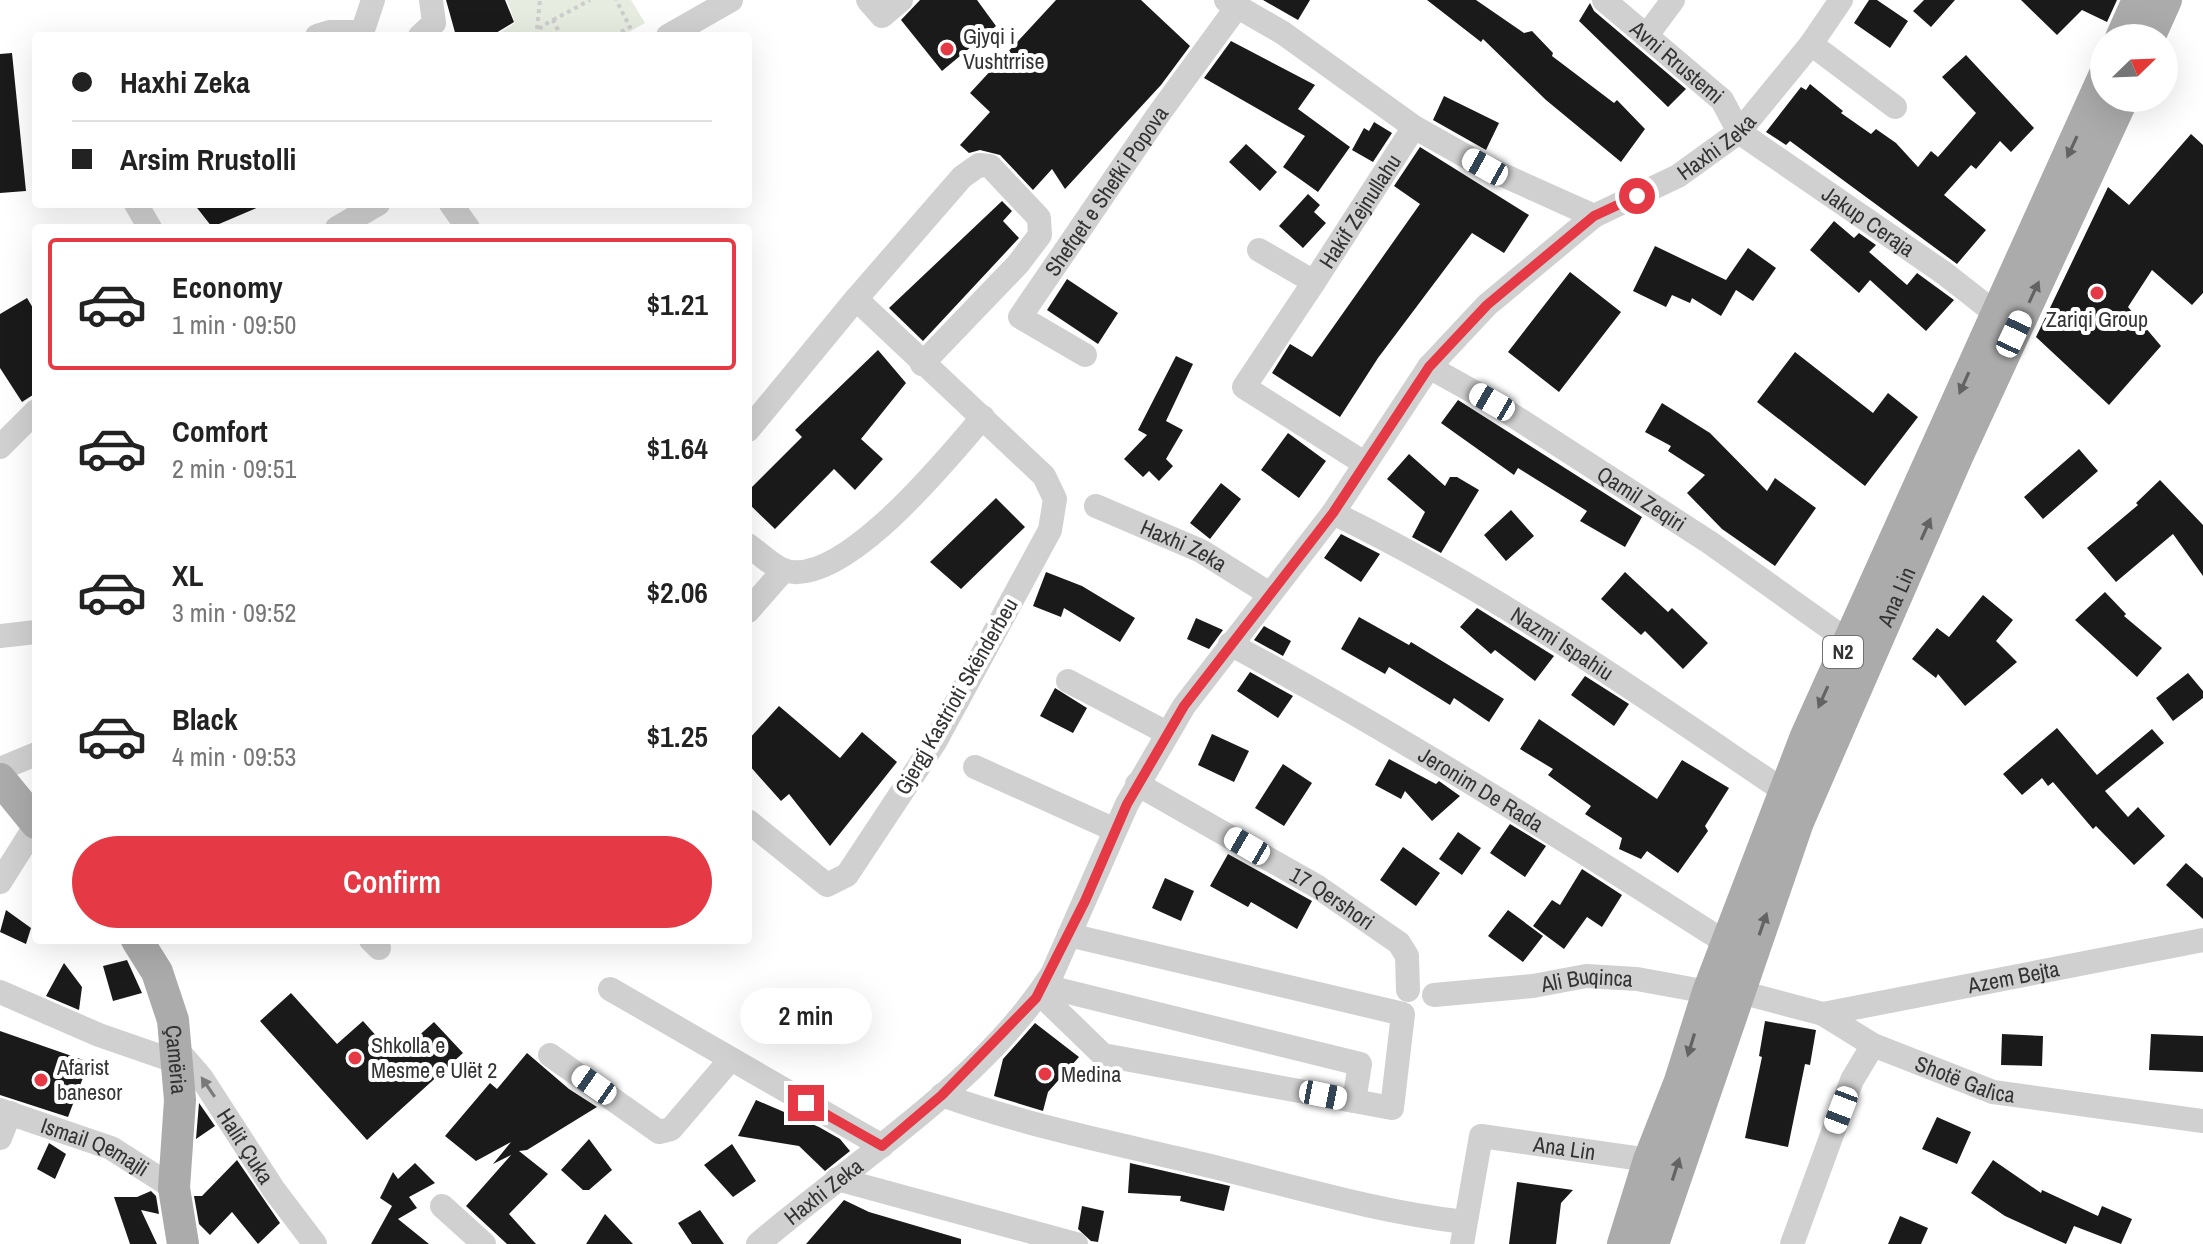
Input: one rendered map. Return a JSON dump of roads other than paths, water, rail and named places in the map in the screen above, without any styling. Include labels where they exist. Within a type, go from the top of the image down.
[{"type":"main road","points":[[2127,24],[2138,0]]},
{"type":"main road","points":[[2155,24],[2166,0]]},
{"type":"main road","name":"Ana Lin","points":[[1653,1244],[1724,992],[1728,944],[1784,791],[1848,641],[2090,106]]},
{"type":"main road","name":"Ana Lin","points":[[1623,1244],[1649,1160],[1680,1081],[1724,992],[1957,457],[2117,112]]},
{"type":"main road","points":[[0,779],[32,819]]},
{"type":"main road","name":"Çamëria","points":[[140,944],[157,972],[173,1020],[180,1100],[174,1188],[183,1244]]},
{"type":"street","points":[[362,32],[373,0]]},
{"type":"street","points":[[424,32],[434,23],[431,0]]},
{"type":"street","points":[[675,32],[731,0]]},
{"type":"street","points":[[868,0],[882,16],[901,0]]},
{"type":"street","name":"Avni Rrustemi","points":[[1604,0],[1722,100],[1739,132]]},
{"type":"street","points":[[1647,35],[1673,0]]},
{"type":"street","name":"Haxhi Zeka","points":[[758,1244],[942,1095],[1042,990],[1137,784],[1167,733],[1268,593],[1333,513],[1429,367],[1487,305],[1594,216],[1678,176],[1739,132],[1811,44],[1841,0]]},
{"type":"street","points":[[1232,4],[1283,33],[1414,127],[1485,167],[1594,216]]},
{"type":"street","name":"Shefqet e Shefki Popova","points":[[1085,355],[1020,317],[1232,4]]},
{"type":"street","points":[[1811,44],[1895,107]]},
{"type":"street","name":"Hakif Zejnullahu","points":[[1259,250],[1314,282],[1414,127]]},
{"type":"street","name":"Jakup Ceraja","points":[[1739,132],[1944,273],[1995,313]]},
{"type":"street","points":[[752,425],[962,177],[979,165],[990,166],[1039,218],[1040,235],[1018,264],[922,364]]},
{"type":"street","points":[[344,224],[371,208]]},
{"type":"street","points":[[1314,282],[1244,387],[1364,463]]},
{"type":"street","name":"Gjergj Kastrioti Skënderbeu","points":[[752,824],[827,885],[847,875],[935,742],[1050,530],[1055,499],[1044,476],[856,299]]},
{"type":"street","name":"Qamil Zeqiri","points":[[1429,367],[1492,402],[1709,542],[1848,641]]},
{"type":"street","points":[[4,432],[32,414]]},
{"type":"street","points":[[752,548],[784,570],[816,568],[865,541],[921,489],[983,417]]},
{"type":"street","name":"Haxhi Zeka","points":[[1096,506],[1201,551],[1268,593]]},
{"type":"street","name":"Nazmi Ispahiu","points":[[1333,513],[1425,558],[1548,630],[1784,791]]},
{"type":"street","points":[[752,606],[784,570]]},
{"type":"street","points":[[0,636],[32,632]]},
{"type":"street","name":"Jeronim De Rada","points":[[1230,644],[1457,775],[1728,944]]},
{"type":"street","points":[[1068,681],[1167,733]]},
{"type":"street","points":[[0,769],[32,756]]},
{"type":"street","points":[[975,767],[1115,830]]},
{"type":"street","name":"17 Qershori","points":[[1137,784],[1318,887],[1399,943],[1407,956],[1408,990]]},
{"type":"street","points":[[0,882],[32,830]]},
{"type":"street","points":[[1042,990],[1103,1055],[1392,1108],[1403,1014],[1069,935]]},
{"type":"street","name":"Azem Bejta","points":[[1823,1014],[2203,940]]},
{"type":"street","name":"Ali Buqinca","points":[[1434,995],[1533,986],[1586,976],[1637,979],[1724,992]]},
{"type":"street","points":[[610,989],[882,1146]]},
{"type":"street","points":[[1042,990],[1398,1073]]},
{"type":"street","points":[[0,992],[99,1035],[176,1054]]},
{"type":"street","name":"Shotë Galica","points":[[1724,992],[1823,1014],[1873,1045],[1993,1092],[2203,1121]]},
{"type":"street","points":[[1262,1083],[1272,1042]]},
{"type":"street","points":[[1792,1244],[1852,1080],[1873,1045]]},
{"type":"street","name":"Halit Çuka","points":[[176,1054],[201,1077],[274,1190],[315,1244]]},
{"type":"street","points":[[550,1055],[659,1132],[671,1129],[730,1060]]},
{"type":"street","points":[[1354,1101],[1360,1064]]},
{"type":"street","points":[[942,1095],[1001,1116],[1092,1139],[1429,1218],[1464,1233]]},
{"type":"street","name":"Ismail Qemajli","points":[[0,1138],[5,1112],[111,1148],[174,1188]]},
{"type":"street","name":"Ana Lin","points":[[1464,1233],[1481,1136],[1649,1160]]},
{"type":"street","points":[[837,1179],[1076,1244]]},
{"type":"street","points":[[442,1206],[484,1244]]},
{"type":"place","name":"Gjyqi i Vushtrrise","points":[[947,49]]},
{"type":"place","name":"Zariqi Group","points":[[2097,293]]},
{"type":"place","name":"Shkolla e Mesme e Ulët 2","points":[[355,1058]]},
{"type":"place","name":"Medina","points":[[1045,1074]]},
{"type":"place","name":"Afarist banesor","points":[[41,1080]]}]
